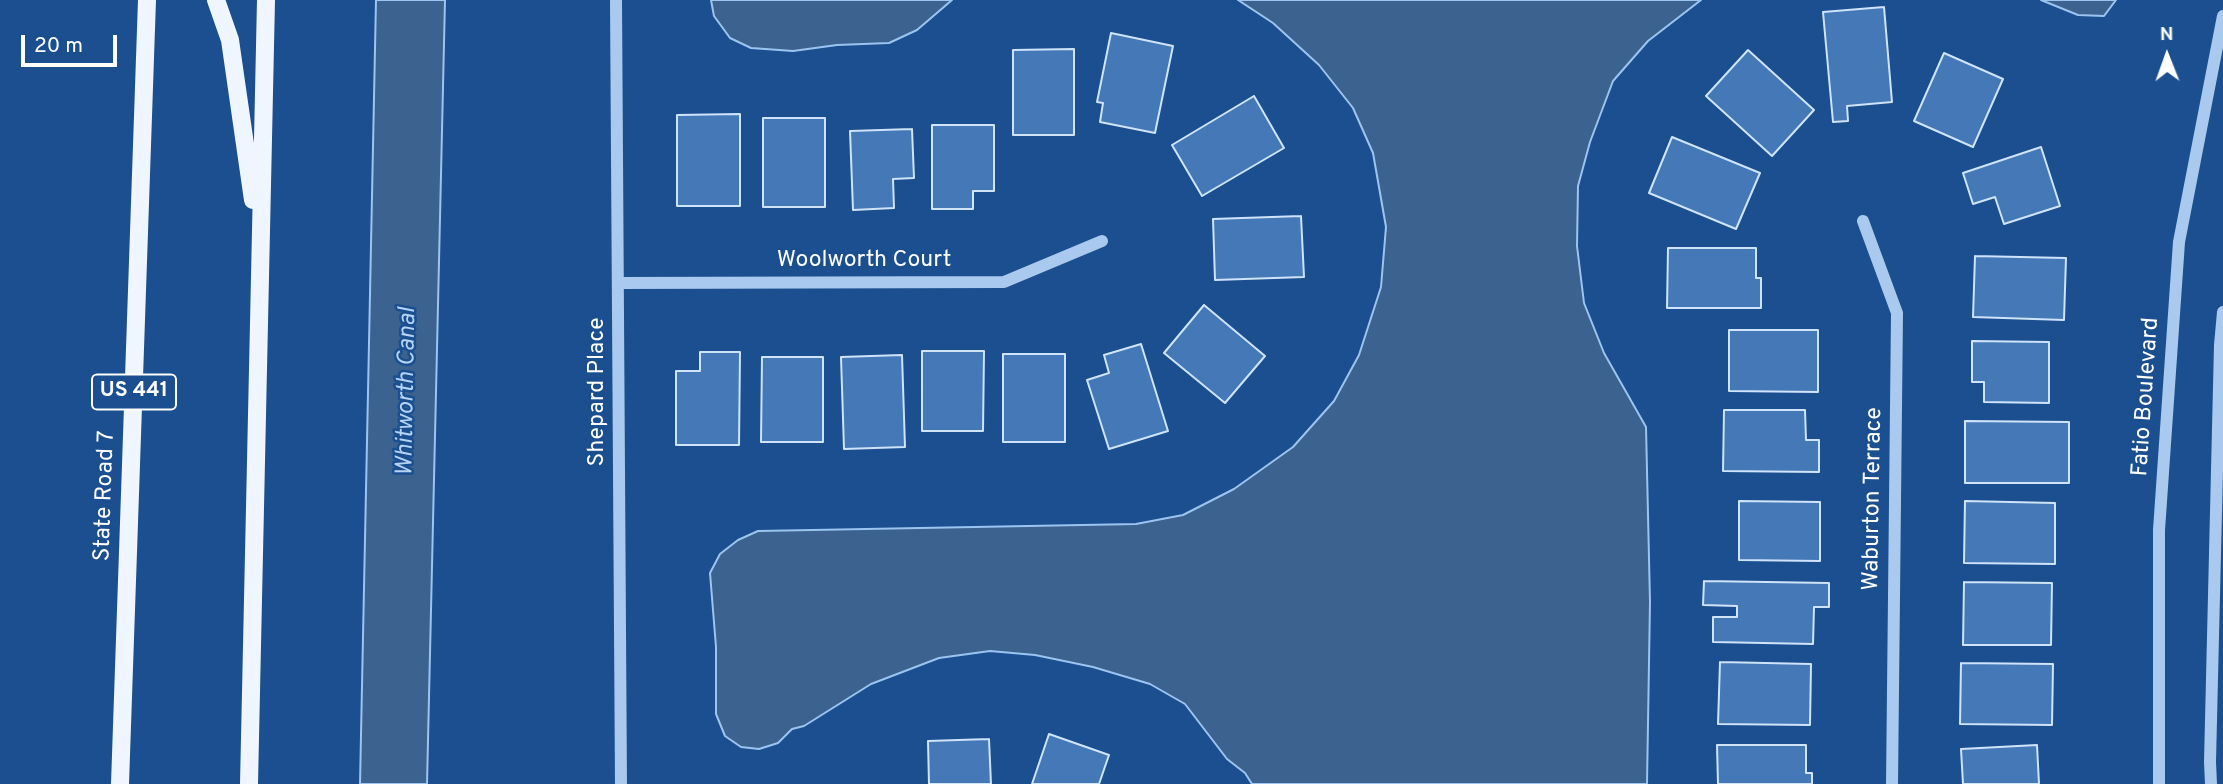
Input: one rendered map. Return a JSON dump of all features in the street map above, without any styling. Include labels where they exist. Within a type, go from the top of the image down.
[{"type":"main road","name":"State Road 7","points":[[120,784],[147,0]]},
{"type":"main road","points":[[216,0],[230,40],[261,252]]},
{"type":"main road","points":[[249,784],[265,0]]},
{"type":"street","name":"Shepard Place","points":[[616,0],[621,784]]},
{"type":"street","name":"Fatio Boulevard","points":[[2160,784],[2159,530],[2179,242],[2223,16]]},
{"type":"street","name":"Waburton Terrace","points":[[1863,221],[1897,313],[1892,784]]},
{"type":"street","name":"Woolworth Court","points":[[618,284],[1004,282],[1102,241]]},
{"type":"street","points":[[2211,784],[2217,442],[2223,312]]},
{"type":"water","name":"Whitworth Canal","points":[[376,0],[445,0],[427,784],[360,784]]},
{"type":"water","points":[[711,0],[952,0],[917,30],[889,43],[837,45],[793,51],[751,48],[730,38],[714,16]]},
{"type":"water","points":[[1238,0],[1701,0],[1648,41],[1613,81],[1590,142],[1578,186],[1577,246],[1584,303],[1604,353],[1646,427],[1650,602],[1647,784],[1252,784],[1245,773],[1227,759],[1185,704],[1150,684],[1093,667],[1035,655],[990,651],[939,658],[871,684],[804,726],[792,729],[778,743],[759,749],[741,747],[725,736],[716,714],[716,647],[710,573],[720,554],[738,540],[758,531],[1136,524],[1183,515],[1234,489],[1293,447],[1334,401],[1359,355],[1381,287],[1386,227],[1373,153],[1353,108],[1319,65],[1273,23]]},
{"type":"water","points":[[2041,0],[2116,0],[2104,16],[2078,15]]},
{"type":"building","points":[[1884,7],[1892,102],[1847,106],[1848,121],[1833,122],[1823,12]]},
{"type":"building","points":[[1111,33],[1173,46],[1155,133],[1100,122],[1103,103],[1097,102]]},
{"type":"building","points":[[1074,49],[1074,135],[1013,135],[1013,50]]},
{"type":"building","points":[[1748,50],[1814,110],[1772,156],[1706,96]]},
{"type":"building","points":[[1944,53],[2003,79],[1973,147],[1914,121]]},
{"type":"building","points":[[1254,96],[1284,148],[1202,196],[1172,145]]},
{"type":"building","points":[[740,114],[740,206],[677,206],[677,115]]},
{"type":"building","points":[[763,118],[825,118],[825,207],[763,207]]},
{"type":"building","points":[[932,125],[994,125],[994,191],[973,191],[973,209],[932,209]]},
{"type":"building","points":[[912,129],[914,178],[893,179],[894,208],[853,210],[850,131]]},
{"type":"building","points":[[1672,137],[1760,173],[1736,229],[1649,193]]},
{"type":"building","points":[[2041,147],[2060,206],[2004,224],[1995,197],[1973,204],[1963,173]]},
{"type":"building","points":[[1301,216],[1304,277],[1215,280],[1213,219]]},
{"type":"building","points":[[1668,248],[1756,248],[1756,278],[1761,278],[1761,308],[1667,308]]},
{"type":"building","points":[[1975,256],[2066,258],[2064,320],[1973,317]]},
{"type":"building","points":[[1204,305],[1265,356],[1225,403],[1164,353]]},
{"type":"building","points":[[1729,330],[1818,330],[1818,392],[1729,391]]},
{"type":"building","points":[[1972,341],[2049,342],[2049,403],[1984,402],[1984,382],[1972,382]]},
{"type":"building","points":[[1141,344],[1168,431],[1109,449],[1087,380],[1109,373],[1104,355]]},
{"type":"building","points":[[922,351],[984,351],[983,431],[922,431]]},
{"type":"building","points":[[700,352],[740,352],[739,445],[676,445],[676,371],[700,371]]},
{"type":"building","points":[[1003,354],[1065,354],[1065,442],[1003,442]]},
{"type":"building","points":[[902,355],[905,447],[844,449],[841,357]]},
{"type":"building","points":[[762,357],[823,357],[823,442],[761,442]]},
{"type":"building","points":[[1724,410],[1805,410],[1806,440],[1819,440],[1819,472],[1723,471]]},
{"type":"building","points":[[1965,421],[2069,422],[2069,483],[1965,483]]},
{"type":"building","points":[[1739,501],[1820,502],[1820,561],[1739,560]]},
{"type":"building","points":[[1965,501],[2055,503],[2055,564],[1964,563]]},
{"type":"building","points":[[1704,581],[1829,583],[1829,607],[1814,607],[1813,644],[1713,642],[1713,617],[1737,617],[1737,606],[1703,605]]},
{"type":"building","points":[[1964,582],[2052,583],[2051,645],[1963,645]]},
{"type":"building","points":[[1720,662],[1811,664],[1810,725],[1718,724]]},
{"type":"building","points":[[1961,663],[2053,664],[2052,725],[1960,724]]},
{"type":"building","points":[[1049,734],[1109,755],[1099,784],[1032,784]]},
{"type":"building","points":[[989,739],[991,784],[929,784],[928,741]]},
{"type":"building","points":[[1717,745],[1806,745],[1806,773],[1812,773],[1812,784],[1718,784]]},
{"type":"building","points":[[2037,745],[2039,784],[1963,784],[1961,749]]}]
